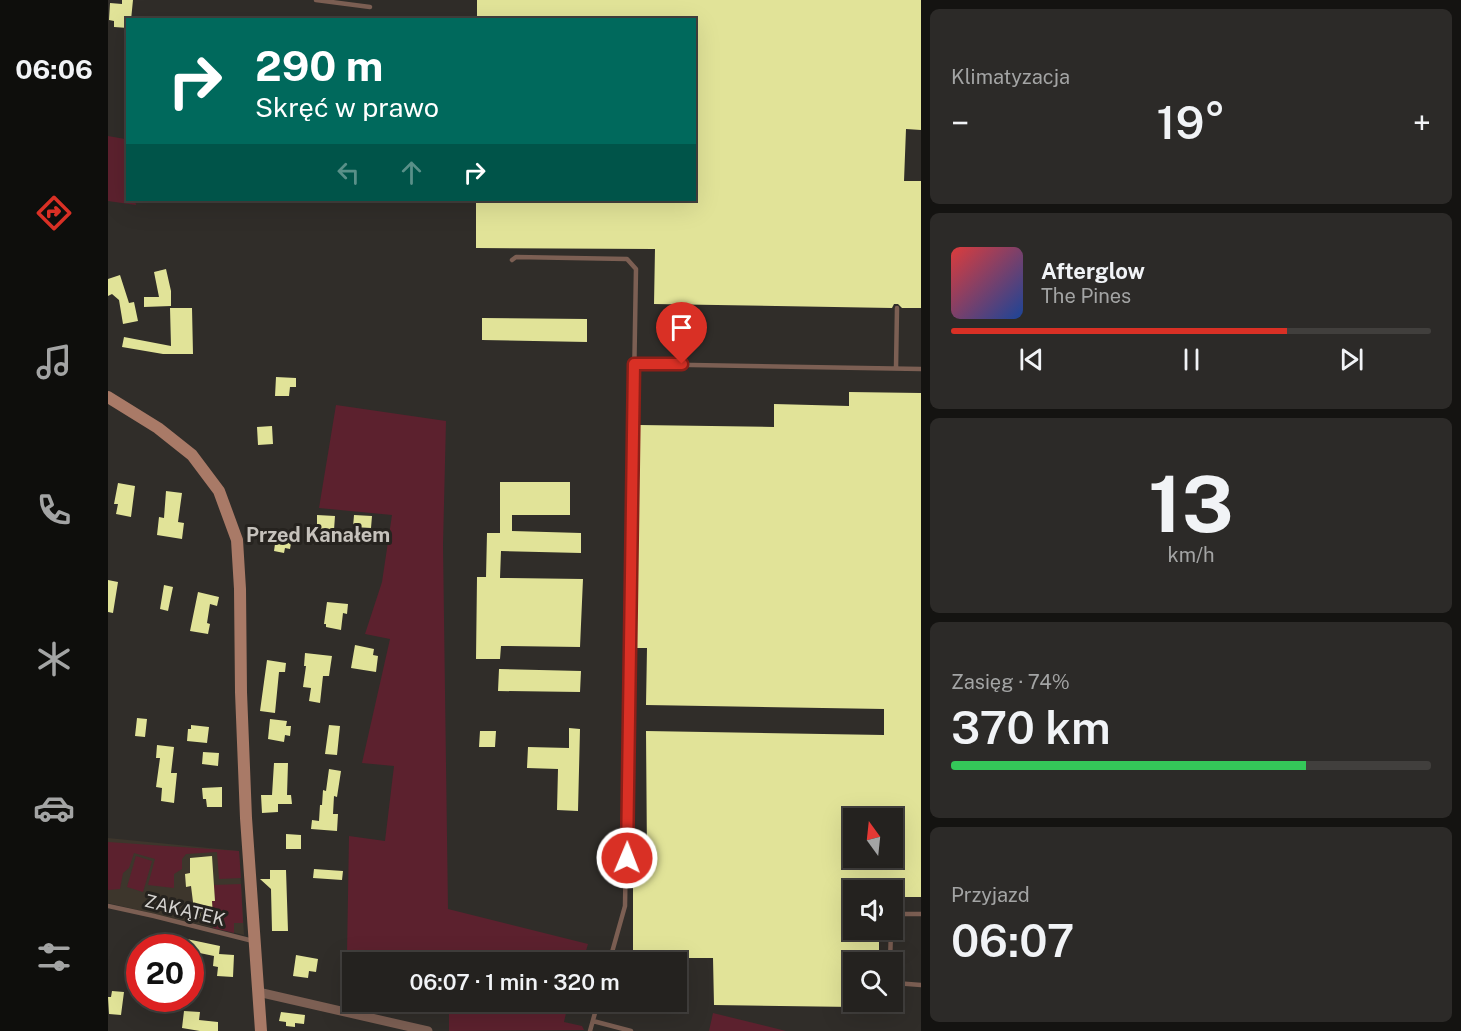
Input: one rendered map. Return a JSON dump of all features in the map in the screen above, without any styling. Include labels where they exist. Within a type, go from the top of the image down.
[{"type":"street","points":[[108,397],[158,428],[192,455],[219,491],[237,540],[246,818],[261,1031]]},
{"type":"street","points":[[258,992],[428,1031]]},
{"type":"lane","points":[[316,0],[370,7]]},
{"type":"lane","points":[[512,260],[516,257],[627,259],[636,269],[626,906],[612,952]]},
{"type":"lane","points":[[896,368],[897,308]]},
{"type":"lane","points":[[634,364],[921,369]]},
{"type":"lane","name":"ZAKĄTEK","points":[[108,906],[256,942]]},
{"type":"lane","points":[[903,914],[921,914]]},
{"type":"lane","points":[[903,984],[921,985]]},
{"type":"lane","points":[[590,1031],[596,1012]]},
{"type":"lane","points":[[593,1022],[631,1031]]},
{"type":"shaded area","points":[[108,136],[125,139],[126,201],[135,201],[136,205],[108,201]]},
{"type":"shaded area","points":[[336,405],[446,421],[443,545],[448,909],[588,944],[586,952],[538,950],[537,952],[347,952],[349,836],[385,841],[394,766],[362,763],[390,639],[365,634],[382,582],[392,515],[319,508]]},
{"type":"shaded area","points":[[108,838],[239,851],[244,935],[108,903]]},
{"type":"shaded area","points":[[108,842],[239,851],[241,878],[219,879],[217,852],[186,854],[182,859],[182,869],[174,874],[174,888],[148,885],[155,859],[134,853],[129,868],[123,873],[120,889],[108,890]]},
{"type":"shaded area","points":[[136,856],[152,861],[143,892],[127,887]]},
{"type":"shaded area","points":[[241,884],[243,923],[234,923],[234,933],[213,928],[214,885]]},
{"type":"shaded area","points":[[449,1012],[563,1012],[566,1013],[564,1022],[582,1026],[584,1030],[449,1031]]},
{"type":"shaded area","points":[[713,1013],[786,1031],[709,1031]]},
{"type":"building","points":[[122,0],[133,0],[131,18],[126,18],[126,28],[114,27],[114,21],[109,20],[110,3],[122,4]]},
{"type":"building","points":[[477,0],[921,0],[921,130],[906,129],[904,181],[921,181],[921,308],[902,308],[898,304],[894,304],[892,308],[654,304],[655,249],[476,248],[476,201],[696,201],[696,18],[477,18]]},
{"type":"building","points":[[166,269],[171,291],[171,306],[144,307],[144,297],[159,297],[154,272]]},
{"type":"building","points":[[120,275],[129,303],[134,302],[138,321],[123,324],[119,300],[112,294],[108,296],[108,279]]},
{"type":"building","points":[[170,308],[192,308],[193,354],[163,354],[122,347],[124,337],[171,346]]},
{"type":"building","points":[[482,318],[587,319],[587,342],[482,340]]},
{"type":"building","points":[[276,377],[296,378],[296,387],[290,387],[289,396],[275,396]]},
{"type":"building","points":[[849,392],[921,393],[921,897],[903,897],[903,880],[843,880],[843,940],[879,940],[879,952],[843,952],[843,1007],[714,1005],[713,958],[687,958],[687,952],[633,952],[633,857],[647,857],[646,731],[884,735],[884,709],[646,705],[647,648],[636,648],[640,425],[774,427],[774,404],[849,406]]},
{"type":"building","points":[[272,426],[273,444],[258,445],[257,427]]},
{"type":"building","points":[[500,482],[570,482],[570,515],[512,515],[512,531],[581,533],[581,553],[501,551],[500,578],[583,579],[580,647],[501,646],[500,659],[476,659],[477,577],[486,577],[487,533],[500,533]]},
{"type":"building","points":[[118,483],[135,486],[131,517],[116,514],[118,504],[114,504]]},
{"type":"building","points":[[166,491],[182,493],[178,522],[184,523],[182,539],[157,535],[159,517],[164,518]]},
{"type":"building","points":[[317,515],[335,516],[334,530],[327,535],[317,530]]},
{"type":"building","points":[[354,515],[372,516],[371,528],[353,527]]},
{"type":"building","points":[[277,530],[288,531],[287,537],[292,538],[290,549],[285,548],[284,553],[274,551]]},
{"type":"building","points":[[108,580],[118,582],[113,613],[108,612]]},
{"type":"building","points":[[164,585],[173,587],[168,611],[160,609]]},
{"type":"building","points":[[198,592],[219,597],[217,606],[210,604],[208,634],[190,631]]},
{"type":"building","points":[[327,602],[348,604],[347,614],[343,613],[341,630],[326,627],[324,624]]},
{"type":"building","points":[[355,645],[374,649],[373,655],[378,656],[376,672],[351,668]]},
{"type":"building","points":[[305,653],[332,656],[329,676],[323,676],[320,703],[309,701],[311,688],[303,687]]},
{"type":"building","points":[[267,660],[286,663],[285,672],[279,672],[275,713],[260,711]]},
{"type":"building","points":[[499,669],[581,671],[580,692],[498,691]]},
{"type":"building","points":[[137,718],[147,719],[145,737],[135,736]]},
{"type":"building","points":[[270,719],[287,721],[286,726],[291,726],[290,736],[285,735],[284,742],[268,739]]},
{"type":"building","points":[[191,725],[209,727],[207,743],[187,741],[188,729],[191,729]]},
{"type":"building","points":[[329,725],[340,726],[337,755],[325,754]]},
{"type":"building","points":[[569,728],[580,729],[578,811],[557,810],[558,769],[527,768],[528,747],[569,748]]},
{"type":"building","points":[[480,731],[496,731],[495,747],[479,747]]},
{"type":"building","points":[[157,745],[174,747],[171,773],[177,773],[174,803],[161,801],[162,788],[156,787],[160,758],[156,758]]},
{"type":"building","points":[[203,752],[219,753],[218,766],[202,764]]},
{"type":"building","points":[[274,763],[288,763],[287,795],[291,795],[292,804],[278,804],[278,812],[262,813],[261,795],[272,795]]},
{"type":"building","points":[[329,769],[341,771],[337,797],[334,796],[333,814],[338,814],[337,831],[311,829],[312,820],[319,821],[320,805],[322,805],[323,790],[326,791]]},
{"type":"building","points":[[222,787],[222,807],[207,807],[206,799],[203,799],[202,788]]},
{"type":"building","points":[[286,834],[301,835],[301,849],[286,849]]},
{"type":"building","points":[[212,856],[215,901],[212,901],[213,917],[195,918],[191,886],[186,887],[185,874],[190,873],[190,858]]},
{"type":"building","points":[[314,869],[343,871],[342,880],[313,878]]},
{"type":"building","points":[[270,870],[286,870],[288,931],[272,931],[271,889],[260,879],[270,879]]},
{"type":"building","points":[[204,943],[220,946],[219,954],[234,955],[233,977],[217,976],[218,967],[213,966],[214,956],[204,954]]},
{"type":"building","points":[[296,955],[318,959],[316,972],[309,971],[308,978],[293,976]]},
{"type":"building","points":[[112,991],[124,992],[121,1015],[109,1014],[108,997],[111,997]]},
{"type":"building","points":[[184,1012],[200,1012],[199,1020],[218,1022],[218,1031],[182,1028]]},
{"type":"building","points":[[281,1012],[305,1015],[304,1024],[295,1023],[295,1027],[286,1026],[286,1022],[279,1021]]},
{"type":"district","name":"Przed Kanałem","points":[[318,535]]},
{"type":"route","points":[[627,858],[634,364],[682,364]]}]
